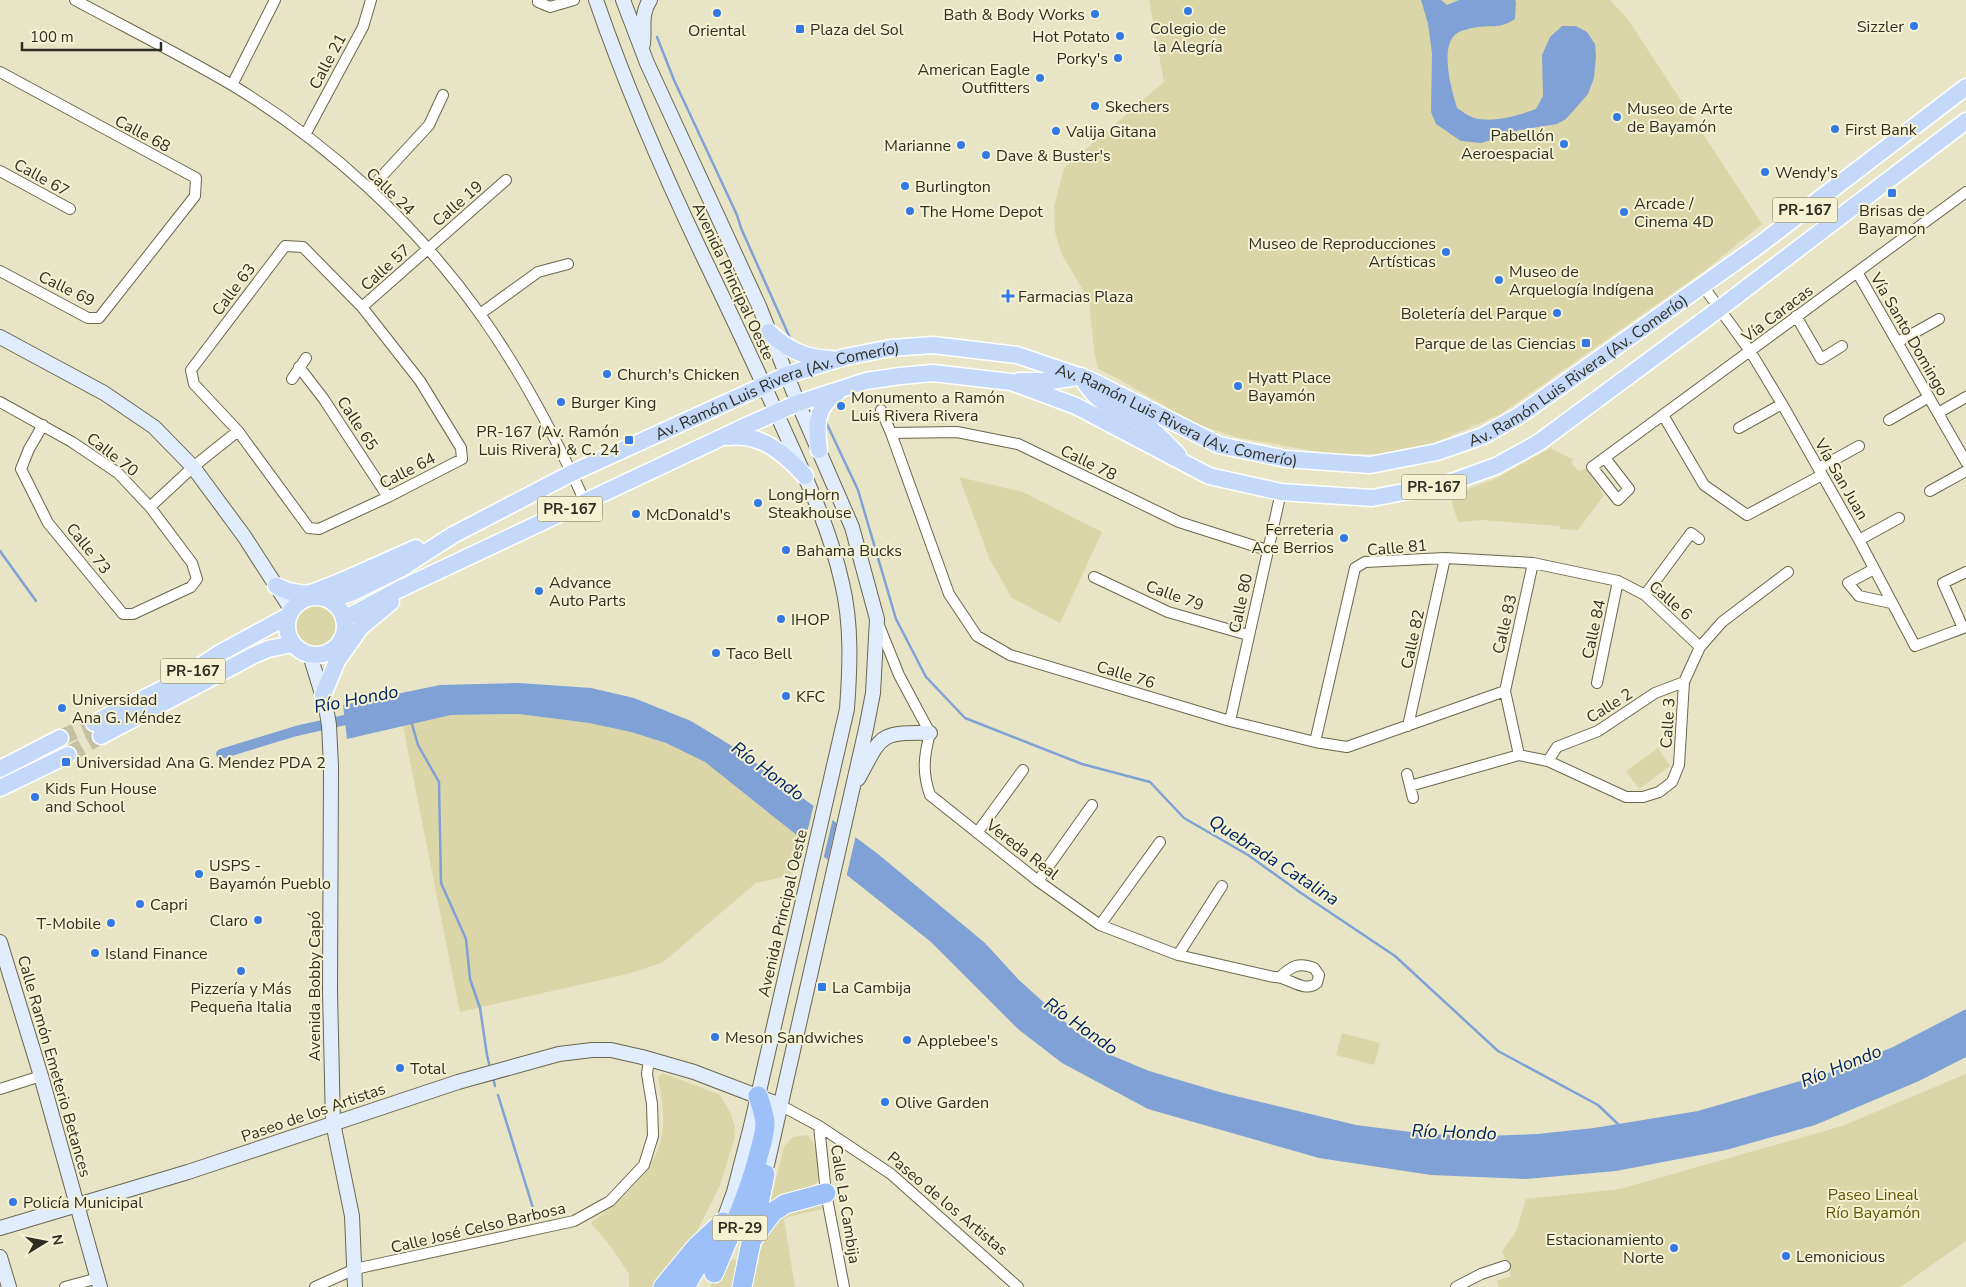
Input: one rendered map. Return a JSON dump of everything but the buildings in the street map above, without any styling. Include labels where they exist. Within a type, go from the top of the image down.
[{"type":"highway","points":[[710,1280],[743,1205],[756,1168],[765,1124],[758,1096]]},
{"type":"highway","points":[[742,1287],[767,1165]]},
{"type":"highway","name":"PR-29","points":[[710,1280],[746,1218],[767,1165]]},
{"type":"highway","points":[[751,1240],[773,1212],[785,1204],[826,1193]]},
{"type":"highway","points":[[663,1287],[696,1247],[723,1222]]},
{"type":"highway","name":"PR-29","points":[[685,1287],[723,1222]]},
{"type":"main road","name":"Avenida Principal Oeste","points":[[596,0],[643,127],[765,386],[821,512],[843,585],[848,623],[851,660],[846,709],[742,1165],[723,1222]]},
{"type":"main road","name":"Avenida Principal Oeste","points":[[623,0],[671,118],[729,240],[852,527],[877,619],[872,694],[866,729],[767,1165]]},
{"type":"main road","points":[[642,50],[644,42],[643,21],[647,4],[650,0]]},
{"type":"main road","name":"Av. Ramón Luis Rivera (Av. Comerío)","points":[[330,600],[351,593],[400,569],[453,535],[572,472],[787,375],[838,359],[891,348],[933,345],[1017,355],[1081,376],[1219,445],[1286,459],[1370,465],[1437,452],[1483,436],[1520,415],[1580,371],[1704,286],[1966,87]]},
{"type":"main road","name":"Av. Ramón Luis Rivera (Av. Comerío)","points":[[344,619],[400,589],[798,403],[850,386],[900,376],[933,373],[1004,381],[1076,406],[1208,476],[1282,492],[1372,498],[1446,484],[1496,466],[1538,443],[1720,309],[1966,121]]},
{"type":"main road","points":[[769,332],[800,354],[814,358],[838,359]]},
{"type":"main road","points":[[0,337],[104,392],[154,427],[193,467],[244,536],[276,586],[290,612],[287,630],[293,644],[300,651],[310,654],[327,653],[343,637],[344,619],[337,606],[330,600]]},
{"type":"main road","points":[[1004,381],[1051,380],[1081,376],[1089,392],[1107,406],[1144,424],[1160,435],[1189,466]]},
{"type":"main road","points":[[819,450],[817,432],[820,411],[825,402],[850,386]]},
{"type":"main road","points":[[721,438],[739,436],[755,438],[779,450],[805,476]]},
{"type":"main road","points":[[276,586],[288,591],[305,594],[314,592],[431,541],[453,535]]},
{"type":"main road","points":[[322,695],[337,661],[356,633],[393,601],[400,589]]},
{"type":"main road","name":"PR-167","points":[[293,644],[268,649],[254,655],[98,730],[220,653],[290,612],[299,601],[309,597],[320,597],[330,600]]},
{"type":"main road","name":"Avenida Bobby Capó","points":[[310,654],[329,725],[331,758],[330,991],[333,1123],[352,1216],[355,1287]]},
{"type":"main road","points":[[850,795],[883,738],[894,733],[930,733]]},
{"type":"main road","points":[[0,769],[58,739],[66,756],[0,788]]},
{"type":"main road","name":"Calle Ramón Emeterio Betances","points":[[0,942],[41,1076],[99,1283]]},
{"type":"main road","name":"Paseo de los Artistas","points":[[0,1228],[188,1172],[458,1082],[559,1054],[610,1050],[649,1059],[694,1072],[780,1105]]},
{"type":"main road","points":[[0,1257],[9,1287]]},
{"type":"street","name":"Calle 24","points":[[75,0],[232,86],[304,135],[370,190],[428,248],[480,314],[514,365],[572,472],[585,502]]},
{"type":"street","points":[[232,86],[275,0]]},
{"type":"street","name":"Calle 21","points":[[304,135],[362,27],[372,0]]},
{"type":"street","points":[[538,0],[538,2],[550,7],[574,0]]},
{"type":"street","name":"Calle 68","points":[[0,72],[196,178],[195,196],[152,251]]},
{"type":"street","points":[[370,190],[429,125],[443,95]]},
{"type":"street","name":"Calle 67","points":[[0,171],[70,209]]},
{"type":"street","name":"Calle 19","points":[[428,248],[506,180]]},
{"type":"street","name":"Vía Caracas","points":[[1605,458],[1966,192]]},
{"type":"street","name":"Calle 63","points":[[238,431],[194,384],[191,370],[285,246],[303,247],[362,307]]},
{"type":"street","name":"Calle 57","points":[[362,307],[428,248]]},
{"type":"street","name":"Calle 69","points":[[0,270],[88,318],[99,318],[152,251]]},
{"type":"street","points":[[480,314],[538,272],[568,264]]},
{"type":"street","name":"Vía Santo Domingo","points":[[1857,272],[1966,462]]},
{"type":"street","name":"Vía San Juan","points":[[1704,286],[1750,351],[1782,404],[1859,540],[1915,646],[1965,628]]},
{"type":"street","name":"Calle 64","points":[[238,431],[309,528],[319,529],[388,497],[462,458],[461,448],[420,381],[362,307]]},
{"type":"street","points":[[1796,316],[1821,359],[1842,346]]},
{"type":"street","points":[[1898,342],[1939,318]]},
{"type":"street","points":[[292,378],[306,358]]},
{"type":"street","name":"Calle 65","points":[[299,367],[323,398],[388,497]]},
{"type":"street","points":[[1889,420],[1929,397]]},
{"type":"street","points":[[1938,413],[1966,397]]},
{"type":"street","name":"Calle 70","points":[[0,402],[72,442],[118,473],[150,506],[192,564],[196,581]]},
{"type":"street","points":[[1739,428],[1782,404]]},
{"type":"street","name":"Calle 76","points":[[881,410],[949,594],[978,636],[1010,655],[1230,722],[1315,742],[1347,747],[1505,691]]},
{"type":"street","points":[[1663,415],[1704,485],[1747,515],[1821,472],[1858,446]]},
{"type":"street","name":"Calle 73","points":[[43,426],[29,449],[21,469],[48,523],[123,614],[133,614],[191,587],[196,581]]},
{"type":"street","points":[[150,506],[193,467],[238,431]]},
{"type":"street","name":"Calle 78","points":[[891,433],[957,432],[1018,444],[1179,522],[1267,550]]},
{"type":"street","points":[[1930,491],[1966,471]]},
{"type":"street","name":"Calle 80","points":[[1230,722],[1267,550],[1282,492]]},
{"type":"street","points":[[1859,540],[1900,518]]},
{"type":"street","points":[[1645,595],[1691,533],[1700,539]]},
{"type":"street","name":"Calle 81","points":[[1315,742],[1355,568],[1365,562],[1445,558],[1533,563],[1618,581]]},
{"type":"street","name":"Calle 82","points":[[1408,726],[1445,558]]},
{"type":"street","name":"Calle 83","points":[[1505,691],[1533,563]]},
{"type":"street","points":[[1874,570],[1848,583],[1858,596],[1891,603]]},
{"type":"street","name":"Calle 3","points":[[1548,762],[1626,797],[1643,797],[1659,792],[1672,782],[1679,765],[1684,682],[1700,647],[1722,622],[1788,572]]},
{"type":"street","points":[[1965,628],[1943,583],[1966,572]]},
{"type":"street","name":"Calle 79","points":[[1094,577],[1168,612],[1248,635]]},
{"type":"street","name":"Calle 6","points":[[1618,581],[1645,595],[1700,647]]},
{"type":"street","name":"Calle 84","points":[[1597,683],[1618,581]]},
{"type":"street","points":[[877,619],[899,675],[930,733]]},
{"type":"street","name":"Calle 2","points":[[1548,762],[1557,747],[1598,731],[1655,693],[1684,682]]},
{"type":"street","points":[[1505,691],[1519,755]]},
{"type":"street","name":"Vereda Real","points":[[930,733],[926,750],[924,777],[930,795],[1038,881],[1100,925],[1178,955],[1280,977]]},
{"type":"street","points":[[1410,786],[1519,755],[1548,762]]},
{"type":"street","points":[[977,833],[1023,770]]},
{"type":"street","points":[[1407,774],[1413,798]]},
{"type":"street","points":[[1038,881],[1092,805]]},
{"type":"street","points":[[1100,925],[1160,842]]},
{"type":"street","points":[[1178,955],[1222,886]]},
{"type":"street","name":"Calle José Celso Barbosa","points":[[315,1287],[355,1269],[574,1221],[610,1201],[644,1165],[653,1136],[652,1104],[647,1074],[649,1059]]},
{"type":"street","points":[[0,1089],[41,1076]]},
{"type":"street","name":"Paseo de los Artistas","points":[[780,1105],[819,1126],[891,1174],[1018,1287]]},
{"type":"street","name":"Calle La Cambija","points":[[819,1126],[826,1193],[844,1287]]},
{"type":"street","points":[[1456,1287],[1504,1266]]},
{"type":"street","points":[[65,1287],[99,1283]]},
{"type":"green space","points":[[1149,0],[1610,0],[1627,18],[1762,224],[1708,268],[1501,414],[1434,443],[1383,454],[1328,454],[1236,437],[1196,424],[1098,369],[1094,350],[1089,300],[1062,255],[1055,232],[1054,207],[1064,168],[1164,82]]},
{"type":"green space","points":[[1550,448],[1574,460],[1571,462],[1577,470],[1581,471],[1586,468],[1604,495],[1578,530],[1560,529],[1560,526],[1482,520],[1458,522],[1450,496],[1497,478]]},
{"type":"green space","points":[[959,477],[1023,492],[1102,532],[1060,623],[1012,598],[990,560]]},
{"type":"green space","points":[[315,599],[325,601],[333,607],[339,615],[341,625],[339,635],[333,643],[325,649],[315,651],[305,649],[297,643],[291,635],[289,625],[291,615],[297,607],[305,601]]},
{"type":"green space","points":[[518,714],[589,723],[631,732],[666,743],[705,762],[798,836],[791,875],[756,883],[662,963],[627,974],[460,1012],[403,726],[451,715]]},
{"type":"green space","points":[[1658,748],[1670,766],[1639,789],[1626,771]]},
{"type":"green space","points":[[1342,1033],[1380,1043],[1374,1065],[1336,1055]]},
{"type":"green space","points":[[663,1073],[720,1095],[730,1112],[735,1127],[734,1140],[720,1185],[698,1229],[656,1287],[629,1287],[629,1274],[611,1247],[591,1223],[630,1190],[651,1164],[658,1149],[662,1133],[662,1101],[658,1077]]},
{"type":"green space","name":"Paseo Lineal Río Bayamón","points":[[1966,1074],[1966,1241],[1902,1286],[1499,1287],[1497,1281],[1511,1276],[1502,1251],[1516,1232],[1526,1199],[1620,1189],[1842,1126]]},
{"type":"green space","points":[[807,1135],[812,1140],[816,1149],[819,1166],[817,1183],[806,1191],[773,1203],[771,1200],[784,1146],[793,1137]]},
{"type":"green space","points":[[821,1203],[823,1209],[784,1219],[795,1287],[753,1287],[760,1252],[766,1236],[779,1217],[796,1204]]},
{"type":"green space","points":[[735,1259],[738,1263],[733,1287],[710,1287],[724,1263]]},
{"type":"water","points":[[1421,0],[1441,0],[1447,5],[1459,0],[1515,0],[1516,2],[1515,19],[1500,25],[1464,30],[1456,34],[1451,40],[1448,49],[1448,70],[1452,91],[1457,108],[1470,116],[1489,120],[1513,116],[1536,109],[1543,96],[1542,55],[1550,37],[1562,26],[1576,26],[1587,32],[1595,44],[1594,78],[1588,94],[1566,119],[1557,124],[1519,130],[1481,143],[1461,141],[1436,124],[1431,112],[1432,53],[1428,24]]},
{"type":"water","points":[[519,683],[591,688],[634,698],[691,721],[740,751],[878,854],[985,943],[1019,980],[1074,1030],[1106,1053],[1149,1071],[1223,1093],[1356,1125],[1427,1134],[1484,1136],[1537,1134],[1594,1128],[1698,1111],[1831,1072],[1893,1047],[1966,1009],[1966,1057],[1919,1081],[1815,1125],[1726,1150],[1616,1171],[1526,1179],[1431,1175],[1319,1158],[1148,1109],[1062,1063],[1018,1029],[931,942],[705,762],[666,743],[631,732],[589,723],[518,714],[451,715],[347,739],[343,705],[440,685]]},
{"type":"pier","points":[[814,804],[833,818],[823,860],[804,845]]},
{"type":"pier","points":[[837,821],[856,835],[846,878],[827,863]]},
{"type":"waterway","points":[[657,37],[674,80],[737,215],[790,338]]},
{"type":"waterway","name":"Quebrada Catalina","points":[[825,420],[858,490],[896,619],[926,677],[965,718],[1082,764],[1150,782],[1184,818],[1248,855],[1395,956],[1498,1051],[1598,1105],[1619,1125]]},
{"type":"waterway","points":[[0,551],[36,601]]},
{"type":"waterway","name":"Río Hondo","points":[[221,754],[296,731],[345,720]]},
{"type":"waterway","points":[[411,721],[418,745],[439,782],[441,883],[466,939],[470,979],[480,1008],[490,1068]]},
{"type":"waterway","points":[[493,1078],[495,1086]]},
{"type":"waterway","points":[[498,1095],[533,1208]]},
{"type":"tunnel","points":[[60,738],[94,723]]},
{"type":"tunnel","points":[[68,755],[101,736]]},
{"type":"place","name":"Colegio de la Alegría","points":[[1188,11]]},
{"type":"place","name":"Oriental","points":[[717,13]]},
{"type":"place","name":"Bath & Body Works","points":[[1095,14]]},
{"type":"place","name":"Sizzler","points":[[1914,26]]},
{"type":"place","name":"Plaza del Sol","points":[[800,29]]},
{"type":"place","name":"Hot Potato","points":[[1120,36]]},
{"type":"place","name":"Porky's","points":[[1118,58]]},
{"type":"place","name":"American Eagle Outfitters","points":[[1040,78]]},
{"type":"place","name":"Skechers","points":[[1095,106]]},
{"type":"place","name":"Museo de Arte de Bayamón","points":[[1617,117]]},
{"type":"place","name":"First Bank","points":[[1835,129]]},
{"type":"place","name":"Valija Gitana","points":[[1056,131]]},
{"type":"place","name":"Pabellón Aeroespacial","points":[[1564,144]]},
{"type":"place","name":"Marianne","points":[[961,145]]},
{"type":"place","name":"Dave & Buster's","points":[[986,155]]},
{"type":"place","name":"Wendy's","points":[[1765,172]]},
{"type":"place","name":"Burlington","points":[[905,186]]},
{"type":"place","name":"Brisas de Bayamon","points":[[1892,193]]},
{"type":"place","name":"The Home Depot","points":[[910,211]]},
{"type":"place","name":"Arcade / Cinema 4D","points":[[1624,212]]},
{"type":"place","name":"Museo de Reproducciones Artísticas","points":[[1446,252]]},
{"type":"place","name":"Museo de Arquelogía Indígena","points":[[1499,280]]},
{"type":"place","name":"Farmacias Plaza","points":[[1008,296]]},
{"type":"place","name":"Boletería del Parque","points":[[1557,313]]},
{"type":"place","name":"Parque de las Ciencias","points":[[1586,343]]},
{"type":"place","name":"Church's Chicken","points":[[607,374]]},
{"type":"place","name":"Hyatt Place Bayamón","points":[[1238,386]]},
{"type":"place","name":"Burger King","points":[[561,402]]},
{"type":"place","name":"Monumento a Ramón Luis Rivera Rivera","points":[[841,406]]},
{"type":"place","name":"PR-167 (Av. Ramón Luis Rivera) & C. 24","points":[[629,440]]},
{"type":"place","name":"LongHorn Steakhouse","points":[[758,503]]},
{"type":"place","name":"McDonald's","points":[[636,514]]},
{"type":"place","name":"Ferreteria Ace Berrios","points":[[1344,538]]},
{"type":"place","name":"Bahama Bucks","points":[[786,550]]},
{"type":"place","name":"Advance Auto Parts","points":[[539,591]]},
{"type":"place","name":"IHOP","points":[[781,619]]},
{"type":"place","name":"Taco Bell","points":[[716,653]]},
{"type":"place","name":"KFC","points":[[786,696]]},
{"type":"place","name":"Universidad Ana G. Méndez","points":[[62,708]]},
{"type":"place","name":"Universidad Ana G. Mendez PDA 2","points":[[66,762]]},
{"type":"place","name":"Kids Fun House and School","points":[[35,797]]},
{"type":"place","name":"USPS - Bayamón Pueblo","points":[[199,874]]},
{"type":"place","name":"Capri","points":[[140,904]]},
{"type":"place","name":"Claro","points":[[258,920]]},
{"type":"place","name":"T-Mobile","points":[[111,923]]},
{"type":"place","name":"Island Finance","points":[[95,953]]},
{"type":"place","name":"Pizzería y Más Pequeña Italia","points":[[241,971]]},
{"type":"place","name":"La Cambija","points":[[822,987]]},
{"type":"place","name":"Meson Sandwiches","points":[[715,1037]]},
{"type":"place","name":"Applebee's","points":[[907,1040]]},
{"type":"place","name":"Total","points":[[400,1068]]},
{"type":"place","name":"Olive Garden","points":[[885,1102]]},
{"type":"place","name":"Policía Municipal","points":[[13,1202]]},
{"type":"place","name":"Estacionamiento Norte","points":[[1674,1248]]},
{"type":"place","name":"Lemonicious","points":[[1786,1256]]}]
